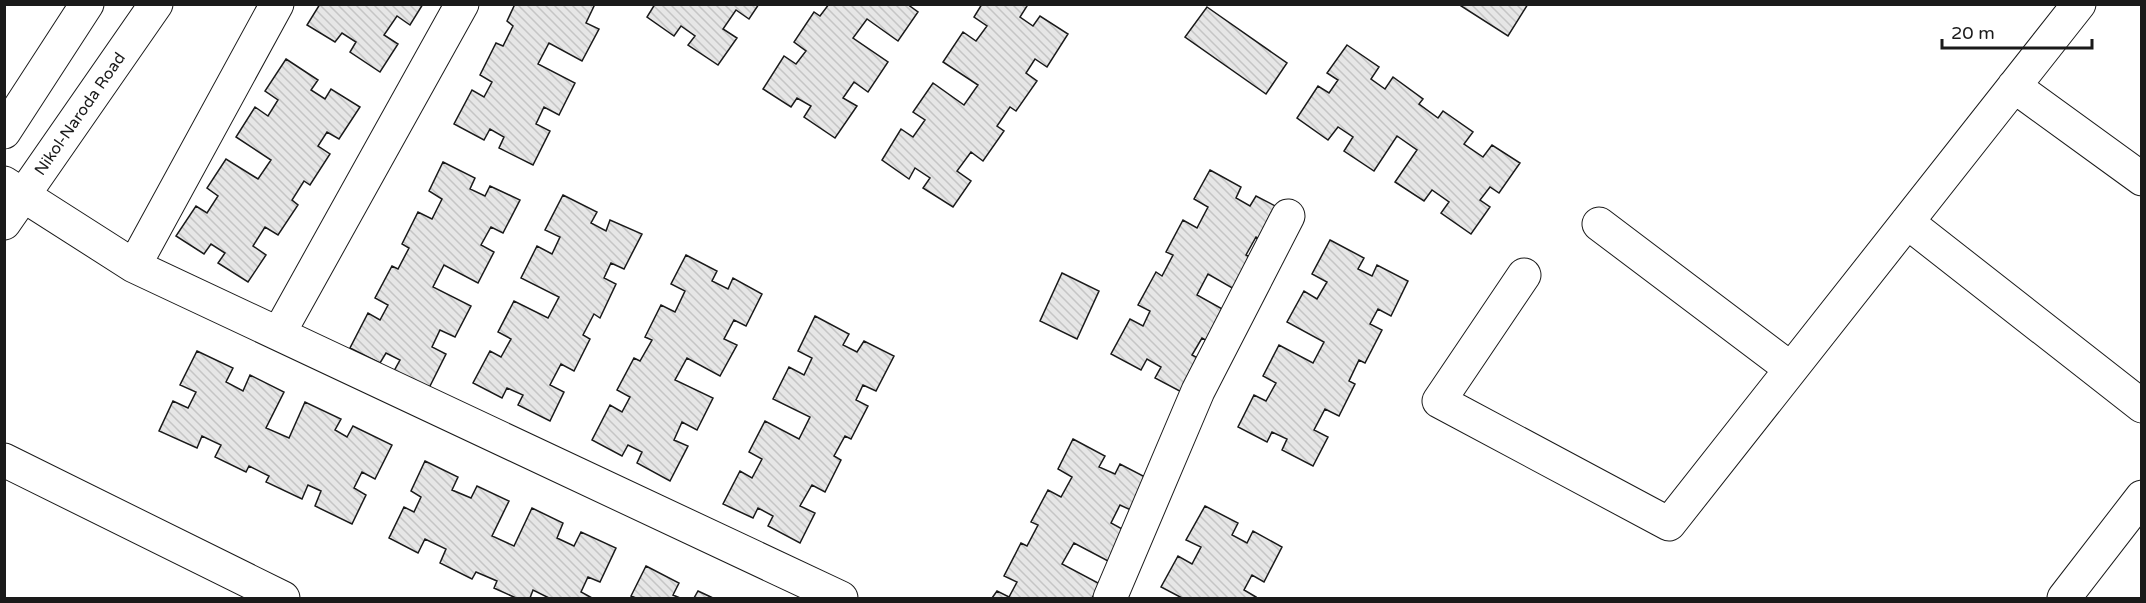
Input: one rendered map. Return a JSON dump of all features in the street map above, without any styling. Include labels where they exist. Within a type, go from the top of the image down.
[{"type":"street","points":[[4,132],[87,4]]},
{"type":"street","name":"Nikol-Naroda Road","points":[[4,223],[14,189],[156,4]]},
{"type":"street","points":[[134,266],[277,4]]},
{"type":"street","points":[[279,333],[462,4]]},
{"type":"street","points":[[1524,275],[1439,401],[1669,524],[2079,4]]},
{"type":"street","points":[[2014,86],[2142,179]]},
{"type":"street","points":[[14,189],[134,266],[842,598]]},
{"type":"street","points":[[1110,598],[1198,391],[1288,216]]},
{"type":"street","points":[[1907,222],[2142,406]]},
{"type":"street","points":[[1599,224],[1791,369]]},
{"type":"street","points":[[4,460],[283,598]]},
{"type":"street","points":[[2064,598],[2142,497]]},
{"type":"building","points":[[320,4],[423,4],[410,25],[397,16],[384,35],[398,44],[380,72],[350,52],[356,42],[342,33],[335,42],[307,25]]},
{"type":"building","points":[[515,4],[595,4],[586,23],[599,29],[582,61],[549,43],[538,64],[575,83],[559,115],[544,107],[536,124],[550,131],[533,165],[499,148],[504,137],[490,129],[484,140],[454,124],[472,90],[484,97],[492,82],[480,75],[496,43],[503,46],[513,26],[507,21]]},
{"type":"building","points":[[655,4],[759,4],[749,19],[736,10],[723,29],[737,38],[718,65],[688,45],[695,36],[681,26],[674,36],[647,17]]},
{"type":"building","points":[[829,4],[907,4],[918,12],[898,41],[867,19],[853,38],[888,62],[868,92],[854,82],[843,98],[857,106],[835,138],[804,117],[811,106],[797,98],[791,107],[763,89],[784,56],[796,64],[806,51],[794,42],[814,12],[820,16]]},
{"type":"building","points":[[982,4],[1024,4],[1027,6],[1020,17],[1033,26],[1040,16],[1068,34],[1047,67],[1035,59],[1026,73],[1037,81],[1016,111],[1010,107],[997,126],[1004,131],[983,161],[971,152],[957,171],[971,181],[953,207],[923,188],[930,178],[915,168],[909,179],[882,160],[901,129],[913,137],[925,120],[913,112],[933,83],[964,105],[978,85],[943,62],[963,32],[976,41],[987,26],[974,17]]},
{"type":"building","points":[[1458,4],[1528,4],[1508,36]]},
{"type":"building","points":[[1207,7],[1287,63],[1266,94],[1185,37]]},
{"type":"building","points":[[1347,45],[1379,67],[1371,79],[1385,89],[1393,77],[1423,99],[1419,104],[1438,118],[1443,111],[1473,132],[1464,144],[1483,157],[1492,145],[1520,163],[1499,193],[1490,187],[1480,200],[1490,207],[1471,234],[1441,213],[1449,202],[1432,190],[1424,201],[1395,182],[1417,150],[1397,136],[1374,171],[1344,151],[1353,137],[1338,127],[1328,140],[1297,118],[1318,86],[1329,93],[1338,80],[1327,73]]},
{"type":"building","points":[[286,59],[318,80],[311,90],[325,99],[331,89],[360,107],[339,139],[327,132],[318,146],[330,154],[310,185],[304,181],[292,200],[298,205],[278,235],[265,227],[253,246],[266,255],[248,282],[218,263],[225,253],[211,244],[204,254],[176,236],[196,206],[207,213],[218,196],[207,188],[226,159],[258,179],[271,160],[236,137],[255,107],[268,116],[278,100],[265,91]]},
{"type":"building","points":[[443,162],[475,178],[470,189],[485,196],[490,186],[520,200],[503,233],[491,227],[481,245],[494,252],[478,283],[444,265],[433,287],[471,306],[455,337],[440,330],[432,347],[446,354],[429,388],[394,371],[400,360],[386,353],[380,363],[350,348],[368,313],[380,320],[388,305],[375,298],[392,266],[398,269],[409,248],[402,244],[418,212],[432,219],[442,199],[429,191]]},
{"type":"building","points":[[1210,170],[1241,187],[1236,198],[1250,206],[1256,196],[1285,211],[1268,244],[1256,237],[1246,255],[1258,262],[1241,293],[1208,274],[1197,295],[1233,315],[1216,346],[1202,338],[1192,355],[1207,363],[1189,396],[1155,378],[1161,367],[1147,359],[1141,370],[1111,354],[1130,319],[1143,326],[1150,311],[1138,305],[1156,272],[1162,276],[1173,255],[1166,252],[1183,220],[1197,228],[1208,207],[1194,199]]},
{"type":"building","points":[[563,195],[597,212],[591,223],[606,231],[610,220],[642,234],[624,269],[611,263],[604,278],[616,284],[600,318],[594,314],[583,335],[590,339],[574,371],[561,364],[550,385],[564,392],[550,421],[518,405],[523,395],[507,388],[502,398],[473,383],[490,351],[501,357],[511,339],[498,332],[514,301],[548,318],[559,297],[521,278],[537,246],[552,254],[560,237],[545,230]]},
{"type":"building","points":[[1330,240],[1364,258],[1358,269],[1372,276],[1377,265],[1408,281],[1391,316],[1378,309],[1370,324],[1382,330],[1365,363],[1359,360],[1349,381],[1355,384],[1339,416],[1325,409],[1314,430],[1328,437],[1313,466],[1282,450],[1287,439],[1272,432],[1267,442],[1238,427],[1254,395],[1266,401],[1276,383],[1263,376],[1279,345],[1313,363],[1324,342],[1287,322],[1304,291],[1317,299],[1327,282],[1312,274]]},
{"type":"building","points":[[686,255],[717,271],[712,281],[728,289],[733,278],[762,294],[746,326],[734,320],[724,339],[737,345],[720,376],[687,358],[675,380],[713,398],[697,430],[682,422],[674,440],[688,446],[670,481],[637,463],[642,452],[628,445],[622,456],[592,440],[610,405],[622,412],[630,397],[617,390],[634,358],[640,361],[652,340],[645,337],[661,305],[675,312],[685,291],[671,284]]},
{"type":"building","points":[[1062,273],[1099,291],[1077,339],[1040,321]]},
{"type":"building","points":[[815,316],[849,334],[843,345],[857,352],[864,341],[894,356],[876,391],[863,385],[856,400],[868,406],[851,439],[845,436],[834,456],[841,460],[825,492],[812,485],[800,506],[815,513],[800,543],[768,526],[773,516],[758,508],[753,518],[723,504],[740,471],[752,478],[762,459],[749,452],[765,421],[799,439],[810,417],[773,399],[789,367],[804,375],[812,358],[798,351]]},
{"type":"building","points":[[197,351],[233,368],[226,382],[243,391],[250,375],[284,392],[266,428],[289,438],[305,402],[341,419],[335,430],[347,437],[353,426],[392,445],[375,479],[362,472],[354,488],[366,495],[352,524],[315,506],[321,491],[308,485],[302,499],[266,482],[269,476],[249,466],[246,472],[215,457],[221,445],[202,436],[197,448],[159,431],[173,401],[188,408],[196,392],[180,385]]},
{"type":"building","points":[[1073,439],[1105,456],[1099,467],[1115,474],[1120,464],[1149,479],[1133,511],[1120,505],[1111,523],[1124,530],[1108,561],[1074,543],[1062,564],[1100,584],[1092,598],[992,598],[997,591],[1009,597],[1017,582],[1004,576],[1021,543],[1027,546],[1038,525],[1031,522],[1048,490],[1061,497],[1072,477],[1058,469]]},
{"type":"building","points":[[425,461],[458,477],[452,490],[471,498],[477,486],[509,501],[492,536],[514,546],[532,508],[563,523],[557,538],[574,546],[581,532],[616,548],[600,582],[588,577],[581,592],[592,598],[549,598],[533,590],[530,598],[516,598],[494,588],[497,581],[476,572],[472,579],[440,563],[446,549],[425,539],[418,553],[389,538],[404,507],[414,512],[421,497],[411,491]]},
{"type":"building","points":[[1205,506],[1238,523],[1232,535],[1247,543],[1253,531],[1282,547],[1264,582],[1252,575],[1244,590],[1255,598],[1182,598],[1161,587],[1178,556],[1192,564],[1201,547],[1186,540]]},
{"type":"building","points":[[646,566],[679,583],[673,595],[680,598],[631,596]]},
{"type":"building","points":[[698,591],[713,598],[694,598]]}]
